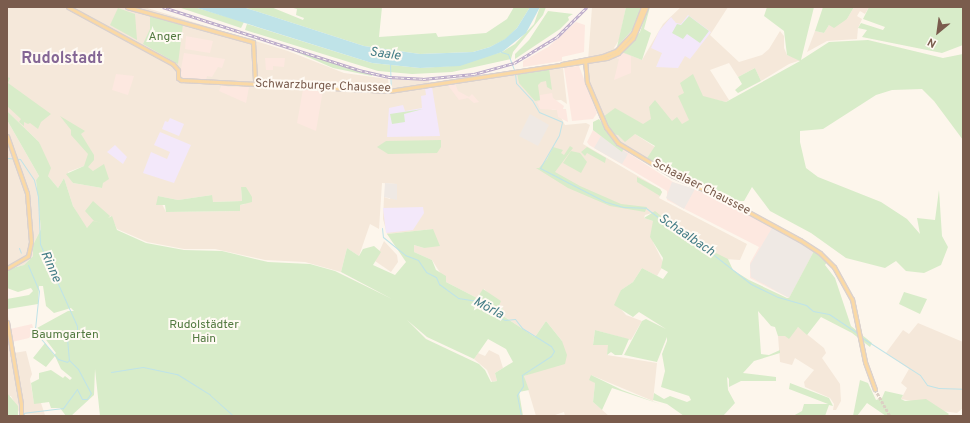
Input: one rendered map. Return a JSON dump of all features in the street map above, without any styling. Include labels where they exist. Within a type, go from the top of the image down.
[{"type":"main road","name":"Schwarzburger Chaussee","points":[[68,7],[111,28],[177,68],[179,80],[250,85],[388,91],[610,57],[624,47],[638,31],[645,7]]},
{"type":"main road","points":[[127,7],[253,42],[256,80],[263,85]]},
{"type":"main road","name":"Schaalaer Chaussee","points":[[585,62],[586,78],[601,116],[608,131],[618,143],[673,176],[721,197],[807,244],[825,258],[838,271],[852,299],[860,341],[875,389]]},
{"type":"main road","points":[[250,85],[256,80]]},
{"type":"main road","points":[[7,136],[16,158],[28,198],[31,248],[24,260],[8,266]]},
{"type":"main road","points":[[7,322],[21,404],[21,416]]},
{"type":"shaded area","points":[[7,7],[144,7],[288,51],[344,73],[388,79],[389,88],[392,87],[392,79],[429,80],[430,87],[563,68],[567,104],[561,100],[537,102],[553,110],[557,110],[565,125],[586,123],[590,125],[583,144],[660,189],[662,192],[659,198],[747,244],[740,260],[725,259],[694,242],[652,213],[645,215],[644,218],[653,221],[653,242],[664,264],[657,276],[642,268],[633,282],[621,290],[620,308],[626,315],[642,321],[631,340],[595,330],[593,344],[609,345],[607,355],[657,363],[653,401],[591,375],[595,383],[593,402],[609,416],[565,416],[564,412],[552,416],[536,416],[524,376],[547,368],[562,341],[546,321],[535,337],[500,314],[503,309],[484,289],[477,298],[446,282],[432,260],[414,252],[414,245],[424,248],[433,229],[387,234],[383,219],[384,197],[390,199],[396,184],[382,183],[379,229],[370,224],[359,256],[347,248],[341,272],[305,262],[265,260],[215,249],[184,249],[147,242],[117,229],[111,216],[102,224],[87,228],[84,226],[73,206],[64,178],[58,188],[48,176],[39,142],[7,111]],"holes":[[[84,166],[93,171],[102,188],[73,183],[68,172]],[[241,187],[245,204],[240,205],[240,211],[166,212],[158,196],[178,200],[212,195],[212,202],[242,201]]]},
{"type":"shaded area","points":[[592,7],[626,7],[619,40],[614,48],[642,60],[663,24],[681,7],[728,7],[710,35],[739,62],[762,55],[769,49],[780,31],[784,36],[784,48],[787,55],[801,60],[789,64],[761,81],[755,68],[738,77],[729,63],[710,70],[729,100],[726,102],[703,97],[712,118],[664,131],[603,117],[587,74]]},
{"type":"shaded area","points":[[854,7],[869,7],[865,14],[860,11],[857,16],[862,19],[858,28],[857,39],[827,41],[807,52],[815,31],[824,33],[829,25],[847,19]]},
{"type":"shaded area","points":[[688,15],[711,32],[690,59],[685,56],[678,68],[656,67],[662,53],[651,48],[659,31],[671,17],[676,23],[681,24]]},
{"type":"shaded area","points":[[576,22],[585,25],[584,52],[562,57],[562,61],[523,67],[523,61],[548,47]]},
{"type":"shaded area","points":[[186,36],[213,41],[210,53],[185,49]]},
{"type":"shaded area","points":[[184,53],[225,59],[222,68],[218,67],[212,77],[207,76],[206,80],[184,79],[180,74]]},
{"type":"shaded area","points":[[623,53],[631,56],[631,73],[614,80],[619,59],[616,58]]},
{"type":"shaded area","points":[[265,58],[285,58],[284,67],[273,66],[273,70],[266,70]]},
{"type":"shaded area","points":[[579,66],[597,113],[593,119],[572,121],[564,67]]},
{"type":"shaded area","points":[[116,74],[134,76],[128,95],[112,90]]},
{"type":"shaded area","points":[[455,83],[458,91],[469,97],[472,94],[479,102],[474,103],[468,98],[459,100],[447,84]]},
{"type":"shaded area","points":[[222,84],[228,87],[249,87],[246,103],[219,91]]},
{"type":"shaded area","points":[[432,87],[440,136],[387,137],[389,108],[403,105],[405,111],[422,108],[421,96],[426,95],[425,88]]},
{"type":"shaded area","points":[[303,89],[323,90],[316,131],[297,123]]},
{"type":"shaded area","points":[[552,93],[553,98],[564,106],[563,109],[566,109],[568,122],[558,117],[557,110],[540,109],[537,102],[540,101],[540,95]]},
{"type":"shaded area","points":[[530,114],[549,125],[538,146],[519,136]]},
{"type":"shaded area","points":[[170,118],[184,124],[179,136],[162,129],[165,121],[168,122]]},
{"type":"shaded area","points":[[7,120],[39,176],[36,180],[41,229],[33,245],[33,256],[24,265],[9,269],[7,276]]},
{"type":"shaded area","points":[[593,130],[673,182],[718,198],[814,251],[789,298],[750,278],[750,263],[759,247],[667,200],[667,191],[589,145],[587,142]]},
{"type":"shaded area","points":[[160,132],[191,145],[174,183],[143,173],[151,152],[167,159],[170,152],[154,145]]},
{"type":"shaded area","points":[[612,134],[635,134],[655,147],[647,158],[624,145]]},
{"type":"shaded area","points":[[601,136],[628,154],[622,164],[594,148]]},
{"type":"shaded area","points":[[115,145],[127,157],[123,164],[107,152]]},
{"type":"shaded area","points":[[672,182],[695,189],[684,209],[666,198]]},
{"type":"shaded area","points":[[385,183],[397,184],[397,200],[384,197]]},
{"type":"shaded area","points":[[423,207],[424,213],[413,230],[386,233],[383,208]]},
{"type":"shaded area","points":[[772,228],[814,251],[789,298],[751,277],[750,265]]},
{"type":"shaded area","points":[[384,241],[397,255],[398,262],[391,272],[375,261]]},
{"type":"shaded area","points":[[7,310],[14,353],[26,351],[32,374],[30,379],[34,403],[41,403],[45,415],[20,414],[11,396],[8,396]]},
{"type":"shaded area","points":[[918,323],[963,342],[963,408],[957,413],[942,411],[935,405],[901,399],[907,388],[901,383],[909,369],[886,353],[903,330],[909,334]]},
{"type":"shaded area","points":[[32,324],[34,331],[29,338],[12,342],[10,329]]},
{"type":"shaded area","points":[[798,327],[824,348],[826,353],[822,358],[840,384],[841,401],[836,410],[833,410],[834,404],[830,398],[805,387],[804,382],[814,370],[795,358],[792,365],[780,362],[778,336],[785,336]]},
{"type":"shaded area","points":[[489,350],[499,355],[503,368],[495,373],[497,381],[492,382],[487,370],[474,359],[478,353],[485,356]]},
{"type":"green space","points":[[178,7],[194,7],[244,22],[241,28]]},
{"type":"green space","points":[[243,7],[271,7],[303,20],[304,18],[296,15],[297,9],[290,7],[382,7],[379,37],[436,33],[438,37],[486,33],[507,19],[514,7],[530,7],[517,28],[506,39],[490,47],[473,52],[420,54],[364,46]]},
{"type":"green space","points":[[540,7],[546,7],[543,15],[513,52],[511,59],[452,72],[412,74],[378,71],[245,30],[247,24],[372,63],[420,68],[451,66],[502,52],[515,44],[534,24]]},
{"type":"green space","points":[[626,7],[641,7],[634,28],[617,47]]},
{"type":"green space","points":[[648,7],[650,7],[644,29],[651,33],[642,60],[622,52],[640,32]]},
{"type":"green space","points":[[767,7],[814,7],[801,60],[829,42],[868,40],[943,58],[963,54],[963,140],[934,101],[922,89],[892,90],[876,95],[823,129],[800,131],[800,142],[806,168],[818,177],[881,202],[907,219],[920,234],[917,218],[935,220],[939,190],[942,236],[948,247],[941,265],[924,273],[906,271],[896,261],[885,268],[846,258],[811,233],[770,211],[752,187],[744,201],[732,201],[676,175],[647,158],[655,146],[635,134],[625,142],[618,135],[612,134],[603,117],[615,108],[643,124],[651,119],[649,107],[655,100],[672,121],[677,117],[682,124],[689,120],[678,96],[684,93],[680,83],[693,74],[703,96],[726,102],[800,61],[787,55],[784,31],[764,16]]},
{"type":"green space","points":[[823,7],[854,7],[847,19],[834,28],[829,25],[824,33],[815,31]]},
{"type":"green space","points":[[869,7],[963,7],[963,45],[942,53],[862,37],[867,30],[858,28],[861,23],[883,30],[885,27],[863,19]]},
{"type":"green space","points":[[118,8],[135,14],[137,40],[110,25]]},
{"type":"green space","points":[[548,11],[573,14],[568,17],[569,20],[560,29],[515,59],[515,54],[529,40]]},
{"type":"green space","name":"Anger","points":[[150,15],[183,24],[178,64],[143,44],[150,29]]},
{"type":"green space","points":[[689,16],[709,31],[700,43],[687,34],[683,39],[672,33],[677,24],[681,25]]},
{"type":"green space","points":[[292,50],[372,75],[372,76],[333,68]]},
{"type":"green space","points":[[549,68],[552,90],[547,87],[546,81],[541,82],[538,85],[540,100],[535,101],[519,83],[517,73]]},
{"type":"green space","points":[[755,68],[761,81],[738,93],[735,90],[742,84],[738,77]]},
{"type":"green space","points":[[7,77],[10,78],[8,83],[51,114],[41,122],[38,129],[30,123],[28,124],[24,122],[24,126],[19,122],[21,119],[7,106]]},
{"type":"green space","points":[[423,109],[404,114],[405,122],[392,124],[390,114]]},
{"type":"green space","name":"Rudolstädter Hain","points":[[7,111],[39,142],[51,168],[48,176],[58,188],[64,178],[73,206],[87,228],[93,221],[102,223],[94,221],[85,211],[93,201],[110,216],[108,218],[112,216],[117,230],[146,243],[184,250],[222,251],[268,262],[310,264],[335,271],[392,299],[341,272],[347,248],[359,256],[363,249],[374,246],[381,252],[373,265],[395,275],[406,262],[387,234],[433,229],[440,246],[424,248],[414,245],[414,252],[432,260],[436,270],[446,276],[446,282],[477,298],[483,289],[501,301],[499,306],[503,309],[500,314],[535,337],[546,321],[562,341],[567,355],[565,364],[524,376],[529,390],[519,392],[523,416],[100,416],[95,369],[94,395],[71,416],[66,416],[60,408],[51,408],[49,402],[34,404],[31,383],[39,379],[39,373],[51,370],[63,378],[65,376],[70,380],[72,378],[61,369],[55,356],[46,367],[33,358],[45,343],[54,355],[56,353],[37,328],[68,311],[74,311],[71,308],[54,313],[46,306],[43,286],[39,286],[38,304],[8,309],[7,299],[29,295],[33,291],[31,288],[18,292],[7,288],[7,274],[9,269],[24,265],[33,256],[33,245],[41,229],[36,180],[39,176],[7,120]],"holes":[[[407,320],[427,337],[474,359],[488,339],[506,349],[513,362],[495,373],[497,381],[491,382],[485,370],[479,364],[426,339]]]},
{"type":"green space","points":[[60,116],[85,131],[81,134],[94,155],[94,160],[88,167],[93,171],[104,164],[109,179],[103,183],[102,188],[73,183],[66,174],[84,166],[88,154],[71,135],[71,130]]},
{"type":"green space","points":[[599,119],[614,140],[624,148],[622,152],[593,130],[593,122]]},
{"type":"green space","points":[[441,140],[441,147],[437,153],[388,154],[377,147],[386,141]]},
{"type":"green space","points":[[570,146],[573,148],[555,172],[580,186],[621,204],[647,207],[645,212],[610,206],[568,188],[536,168],[539,168],[547,159],[553,147],[563,150],[561,153],[564,155]]},
{"type":"green space","points":[[587,147],[606,158],[605,163],[587,153],[585,156],[581,152]]},
{"type":"green space","points":[[571,151],[580,153],[587,162],[581,173],[563,163]]},
{"type":"green space","points":[[637,177],[660,189],[662,192],[660,196],[637,182]]},
{"type":"green space","points":[[241,187],[246,187],[252,197],[252,202],[240,205],[240,211],[166,212],[165,205],[156,205],[158,196],[178,200],[212,195],[213,202],[242,201]]},
{"type":"green space","points":[[655,211],[694,242],[728,259],[733,270],[749,280],[787,298],[789,298],[814,251],[827,262],[825,265],[835,278],[851,326],[872,343],[870,347],[852,333],[821,317],[807,335],[798,327],[789,339],[785,336],[778,336],[775,327],[771,326],[758,311],[761,354],[769,355],[780,350],[780,353],[754,361],[743,373],[776,377],[776,381],[741,381],[729,387],[729,379],[727,377],[728,390],[735,403],[723,416],[684,416],[667,404],[653,400],[654,393],[664,399],[670,396],[687,402],[691,400],[689,396],[661,387],[665,371],[662,354],[667,337],[657,362],[624,355],[642,321],[646,319],[666,329],[639,312],[633,317],[614,305],[621,290],[633,282],[642,268],[663,279],[668,272],[661,268],[663,258],[650,237],[653,221],[644,218]]},
{"type":"green space","points":[[904,292],[927,299],[920,314],[899,304]]},
{"type":"green space","points":[[595,330],[629,339],[622,355],[615,355],[611,352],[607,355],[608,345],[593,345]]},
{"type":"green space","points":[[591,375],[622,390],[660,404],[612,388],[602,410],[593,402],[595,383],[589,380]]},
{"type":"green space","points":[[860,380],[868,383],[876,400],[882,398],[885,391],[903,395],[901,399],[905,401],[926,399],[949,414],[947,416],[886,416],[867,403],[857,416],[853,416]]},
{"type":"green space","points":[[790,383],[829,398],[833,406],[829,405],[825,416],[793,416],[802,411],[804,404],[828,404],[789,389]]},
{"type":"green space","points":[[7,393],[18,406],[18,416],[7,416]]},
{"type":"water","name":"Saale","points":[[194,7],[243,7],[364,46],[420,54],[473,52],[490,47],[505,39],[517,28],[530,7],[540,7],[526,33],[502,52],[460,66],[420,68],[372,63]]},
{"type":"waterway","name":"Schaalbach","points":[[501,52],[508,54],[514,70]]},
{"type":"waterway","name":"Saale","points":[[390,64],[391,87]]},
{"type":"waterway","name":"Schaalbach","points":[[515,73],[516,83],[532,100],[539,112],[562,122],[559,135],[540,168],[606,202],[623,207],[646,208],[693,244],[710,252],[751,284],[778,297],[806,305],[813,311],[829,314],[857,333]]},
{"type":"waterway","name":"Rinne","points":[[7,158],[20,159],[34,180],[38,196],[40,244],[77,326],[77,332],[67,338],[69,360],[78,369],[91,393],[87,399],[82,399],[77,389],[63,408],[24,413],[23,416]]},
{"type":"waterway","name":"Mörla","points":[[382,228],[383,237],[405,255],[418,260],[426,272],[436,277],[439,284],[458,298],[476,301],[487,307],[489,313],[505,320],[515,319],[522,328],[551,346],[554,351],[551,356],[522,375],[523,386],[517,395],[521,416]]},
{"type":"waterway","name":"Rinne","points":[[19,248],[21,253]]},
{"type":"waterway","name":"Rinne","points":[[28,265],[39,291],[35,327],[37,334],[58,359],[67,362],[69,360]]},
{"type":"waterway","name":"Schaalbach","points":[[861,337],[920,375],[927,385],[938,388],[963,389]]},
{"type":"waterway","points":[[111,372],[143,367],[177,374],[210,395],[233,416]]},
{"type":"tunnel","points":[[875,389],[890,416]]},
{"type":"railway","points":[[163,7],[359,70],[389,77],[423,79],[474,74],[514,63],[557,37],[587,7]]},
{"type":"district","name":"Rudolstadt","points":[[62,59]]},
{"type":"park label","name":"Baumgarten","points":[[65,336]]}]
